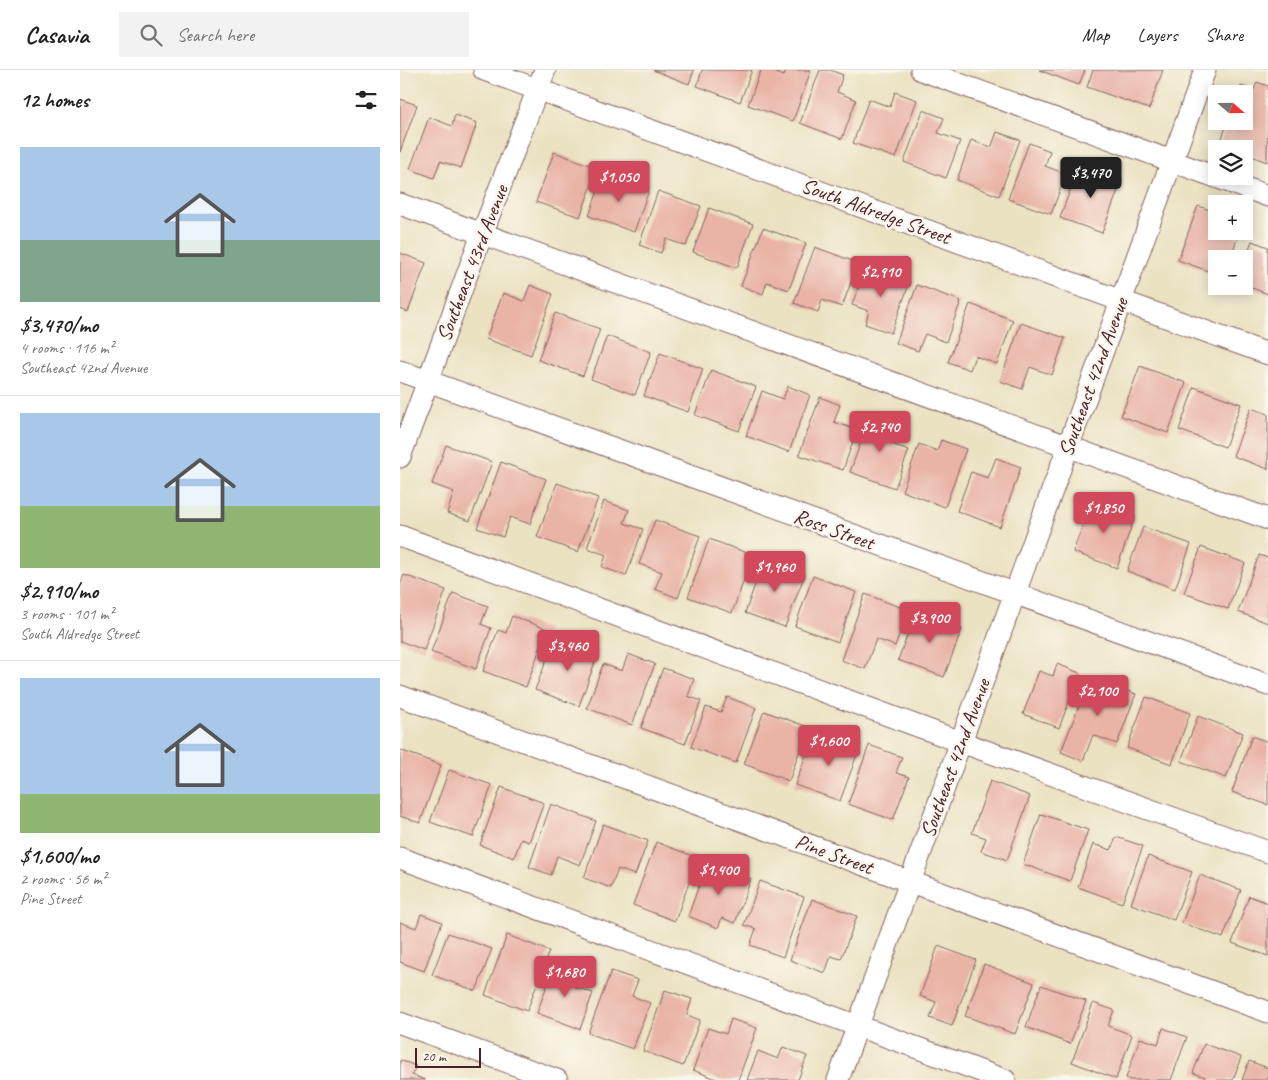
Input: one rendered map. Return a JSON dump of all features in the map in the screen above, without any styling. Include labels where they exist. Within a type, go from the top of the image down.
[{"type":"street","name":"South Aldredge Street","points":[[484,70],[541,80],[1268,354]]},
{"type":"street","points":[[921,70],[1268,196]]},
{"type":"street","name":"Southeast 42nd Avenue","points":[[838,1080],[1205,70]]},
{"type":"street","name":"Southeast 43rd Avenue","points":[[400,457],[541,80]]},
{"type":"street","points":[[400,204],[1268,519]]},
{"type":"street","name":"Ross Street","points":[[400,371],[1268,685]]},
{"type":"street","points":[[400,536],[961,742],[1268,852]]},
{"type":"street","name":"Pine Street","points":[[400,696],[1268,1012]]},
{"type":"street","points":[[400,858],[1005,1080]]},
{"type":"street","points":[[400,1023],[510,1072],[557,1080]]},
{"type":"building","points":[[653,70],[694,70],[689,84]]},
{"type":"building","points":[[702,70],[752,70],[740,102],[697,86]]},
{"type":"building","points":[[761,70],[768,70],[784,76],[786,70],[811,70],[793,121],[748,105]]},
{"type":"building","points":[[820,70],[830,70],[843,75],[837,92],[856,100],[842,139],[800,123]]},
{"type":"building","points":[[1039,70],[1085,70],[1079,85]]},
{"type":"building","points":[[1093,70],[1163,70],[1149,109],[1087,87]]},
{"type":"building","points":[[1257,82],[1268,86],[1267,162],[1253,157],[1253,140],[1221,140],[1225,130],[1253,130],[1254,90]]},
{"type":"building","points":[[895,92],[917,100],[896,158],[853,143],[869,99],[890,107]]},
{"type":"building","points":[[400,99],[417,105],[400,152]]},
{"type":"building","points":[[923,110],[944,118],[938,133],[960,141],[946,178],[904,162]]},
{"type":"building","points":[[455,115],[477,123],[461,168],[440,161],[434,178],[410,169],[429,117],[452,126]]},
{"type":"building","points":[[997,132],[1020,140],[999,196],[957,180],[971,140],[991,148]]},
{"type":"building","points":[[1029,143],[1050,151],[1045,166],[1066,174],[1051,214],[1008,199]]},
{"type":"building","points":[[554,152],[598,168],[580,217],[536,202]]},
{"type":"building","points":[[1079,165],[1122,180],[1102,233],[1060,218]]},
{"type":"building","points":[[604,173],[649,190],[634,232],[589,216]]},
{"type":"building","points":[[658,191],[701,206],[686,246],[666,239],[661,253],[639,245]]},
{"type":"building","points":[[1198,206],[1208,209],[1208,240],[1237,240],[1233,250],[1208,250],[1208,271],[1178,260]]},
{"type":"building","points":[[709,208],[753,224],[737,268],[693,252]]},
{"type":"building","points":[[763,228],[806,243],[789,290],[767,282],[763,294],[741,286]]},
{"type":"building","points":[[1252,241],[1268,247],[1268,294],[1253,288],[1253,250],[1249,250]]},
{"type":"building","points":[[815,247],[858,263],[842,307],[822,300],[818,312],[794,303]]},
{"type":"building","points":[[400,253],[426,263],[408,312],[400,309]]},
{"type":"building","points":[[866,266],[910,282],[891,333],[865,324],[869,311],[852,305]]},
{"type":"building","points":[[530,285],[553,294],[531,355],[486,339],[503,293],[524,301]]},
{"type":"building","points":[[917,285],[961,301],[946,342],[925,334],[918,351],[896,343]]},
{"type":"building","points":[[970,304],[1013,320],[997,364],[975,356],[970,370],[948,362]]},
{"type":"building","points":[[555,313],[600,329],[583,376],[538,360]]},
{"type":"building","points":[[1021,323],[1065,338],[1052,375],[1030,367],[1022,389],[1000,381]]},
{"type":"building","points":[[607,336],[651,352],[635,395],[591,379]]},
{"type":"building","points":[[660,353],[703,369],[688,412],[644,396]]},
{"type":"building","points":[[1140,366],[1186,383],[1168,433],[1121,416]]},
{"type":"building","points":[[711,370],[756,387],[739,431],[695,415]]},
{"type":"building","points":[[788,386],[810,395],[789,452],[746,436],[762,391],[783,399]]},
{"type":"building","points":[[1194,387],[1241,404],[1225,447],[1179,430]]},
{"type":"building","points":[[820,397],[840,405],[834,422],[857,430],[843,470],[799,455]]},
{"type":"building","points":[[1251,408],[1268,414],[1268,469],[1233,456]]},
{"type":"building","points":[[871,414],[899,424],[891,444],[909,450],[895,488],[850,472]]},
{"type":"building","points":[[941,440],[966,449],[945,507],[902,491],[919,444],[937,451]]},
{"type":"building","points":[[446,445],[492,462],[470,521],[447,513],[454,492],[432,484]]},
{"type":"building","points":[[996,458],[1021,467],[1000,527],[957,511],[971,472],[988,478]]},
{"type":"building","points":[[501,462],[546,479],[530,524],[510,517],[503,537],[477,528]]},
{"type":"building","points":[[557,483],[598,498],[578,552],[537,537]]},
{"type":"building","points":[[1092,500],[1135,516],[1117,568],[1073,552]]},
{"type":"building","points":[[604,501],[629,510],[624,523],[643,529],[626,576],[602,567],[606,555],[587,548]]},
{"type":"building","points":[[655,520],[700,536],[678,598],[655,589],[662,572],[639,564]]},
{"type":"building","points":[[1143,527],[1191,544],[1175,589],[1127,571]]},
{"type":"building","points":[[709,539],[753,555],[732,613],[688,597]]},
{"type":"building","points":[[1201,547],[1245,563],[1228,609],[1184,593]]},
{"type":"building","points":[[1259,555],[1268,558],[1268,623],[1238,612]]},
{"type":"building","points":[[764,559],[805,574],[785,627],[745,613]]},
{"type":"building","points":[[404,575],[446,590],[424,650],[400,641],[400,585]]},
{"type":"building","points":[[813,576],[856,592],[838,642],[795,626]]},
{"type":"building","points":[[453,593],[488,606],[481,624],[491,628],[476,669],[431,652]]},
{"type":"building","points":[[865,594],[908,610],[895,646],[876,639],[865,669],[841,660]]},
{"type":"building","points":[[916,612],[962,629],[944,677],[898,660]]},
{"type":"building","points":[[512,616],[547,629],[526,687],[483,671],[498,630],[506,633]]},
{"type":"building","points":[[564,638],[599,651],[579,706],[535,690],[550,651],[559,654]]},
{"type":"building","points":[[628,654],[655,664],[632,725],[587,708],[603,664],[622,671]]},
{"type":"building","points":[[1057,664],[1080,673],[1059,728],[1023,714],[1039,671],[1053,676]]},
{"type":"building","points":[[663,668],[694,679],[688,696],[701,701],[685,744],[641,728]]},
{"type":"building","points":[[1090,677],[1136,694],[1117,744],[1093,735],[1083,761],[1061,752]]},
{"type":"building","points":[[727,697],[756,708],[736,763],[691,747],[706,707],[721,712]]},
{"type":"building","points":[[1146,697],[1190,713],[1172,764],[1127,748]]},
{"type":"building","points":[[764,711],[808,727],[789,781],[744,764]]},
{"type":"building","points":[[1198,716],[1243,733],[1226,778],[1181,761]]},
{"type":"building","points":[[830,733],[861,744],[840,801],[795,785],[811,741],[826,746]]},
{"type":"building","points":[[1252,736],[1268,742],[1268,805],[1232,792]]},
{"type":"building","points":[[869,745],[902,757],[896,773],[909,777],[893,820],[848,804]]},
{"type":"building","points":[[400,750],[441,765],[420,823],[400,816]]},
{"type":"building","points":[[449,770],[492,785],[473,837],[430,822]]},
{"type":"building","points":[[990,781],[1030,796],[1007,860],[981,851],[986,838],[972,833]]},
{"type":"building","points":[[501,787],[544,803],[529,842],[521,839],[514,858],[480,845]]},
{"type":"building","points":[[551,804],[596,821],[580,865],[557,856],[551,875],[529,867]]},
{"type":"building","points":[[1041,814],[1088,830],[1070,881],[1023,864]]},
{"type":"building","points":[[603,824],[648,841],[635,875],[618,869],[611,888],[584,878]]},
{"type":"building","points":[[1116,837],[1143,846],[1122,903],[1078,887],[1093,844],[1111,850]]},
{"type":"building","points":[[656,842],[698,858],[675,921],[633,905]]},
{"type":"building","points":[[1148,856],[1192,872],[1174,920],[1131,904]]},
{"type":"building","points":[[707,863],[751,879],[735,923],[722,918],[718,928],[688,916]]},
{"type":"building","points":[[1200,875],[1241,890],[1223,938],[1182,923]]},
{"type":"building","points":[[760,881],[804,897],[783,957],[750,945],[756,929],[744,925]]},
{"type":"building","points":[[1249,896],[1268,903],[1268,956],[1232,943]]},
{"type":"building","points":[[812,899],[857,916],[841,959],[831,956],[825,973],[790,960]]},
{"type":"building","points":[[421,914],[442,922],[424,971],[400,962],[400,922],[416,928]]},
{"type":"building","points":[[448,933],[492,949],[476,991],[432,975]]},
{"type":"building","points":[[507,935],[549,951],[527,1011],[485,995]]},
{"type":"building","points":[[938,946],[976,960],[952,1026],[930,1018],[936,1002],[920,996]]},
{"type":"building","points":[[555,963],[581,972],[575,987],[593,993],[580,1029],[537,1013]]},
{"type":"building","points":[[984,964],[1034,983],[1015,1034],[965,1016]]},
{"type":"building","points":[[611,971],[638,980],[632,996],[650,1003],[633,1049],[588,1033]]},
{"type":"building","points":[[1041,985],[1086,1001],[1070,1044],[1026,1027]]},
{"type":"building","points":[[665,990],[692,999],[687,1015],[700,1020],[683,1066],[643,1051]]},
{"type":"building","points":[[1093,1003],[1114,1010],[1108,1026],[1132,1035],[1116,1079],[1072,1062]]},
{"type":"building","points":[[731,1019],[757,1028],[738,1080],[719,1080],[693,1070],[708,1028],[726,1034]]},
{"type":"building","points":[[1163,1028],[1187,1037],[1171,1080],[1130,1080],[1126,1078],[1140,1038],[1158,1044]]},
{"type":"building","points":[[1204,1044],[1241,1057],[1233,1080],[1204,1080],[1205,1077],[1193,1073]]},
{"type":"building","points":[[783,1047],[807,1056],[798,1080],[747,1080],[758,1051],[778,1059]]},
{"type":"building","points":[[400,1060],[416,1066],[412,1075],[425,1080],[400,1080]]},
{"type":"building","points":[[1249,1061],[1268,1068],[1268,1080],[1242,1080]]}]
